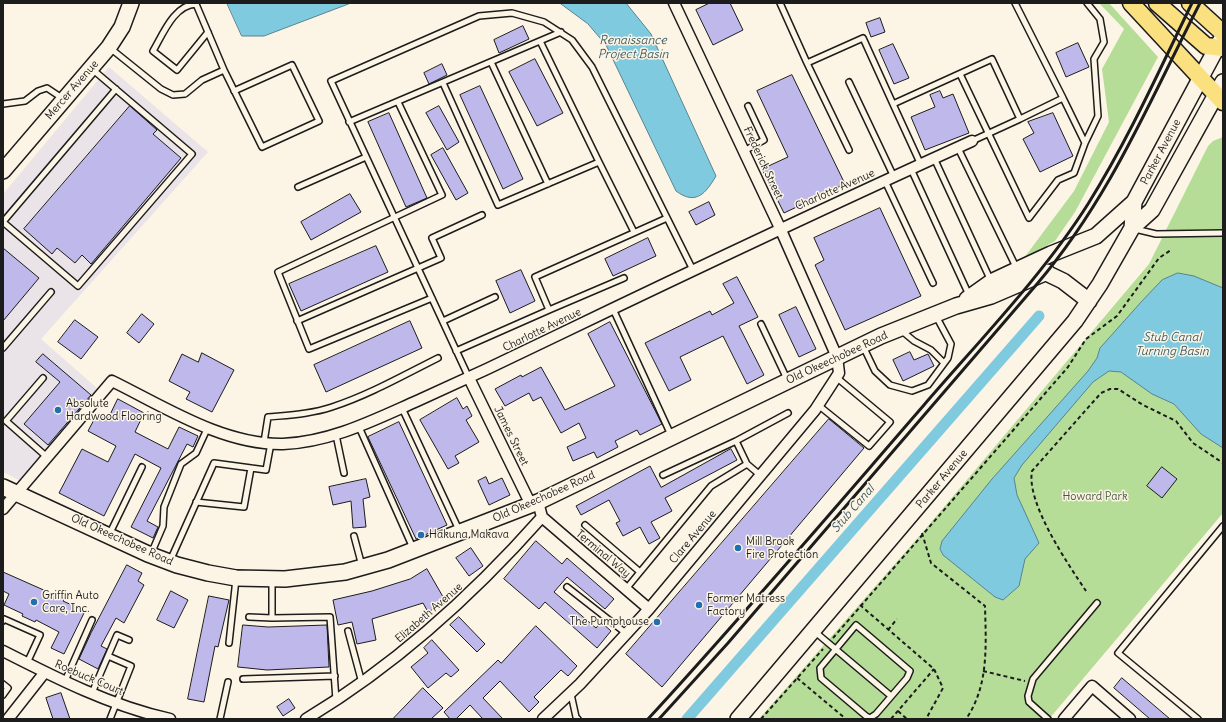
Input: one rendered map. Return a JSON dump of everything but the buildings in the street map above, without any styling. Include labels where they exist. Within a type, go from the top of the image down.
[{"type":"main road","points":[[1131,3],[1201,78],[1221,93]]},
{"type":"main road","points":[[1157,3],[1203,44],[1210,47],[1221,44]]},
{"type":"main road","points":[[1190,3],[1223,33]]},
{"type":"street","name":"Mercer Avenue","points":[[3,172],[109,47],[122,27],[131,3]]},
{"type":"street","name":"Frederick Street","points":[[674,3],[780,228],[837,357]]},
{"type":"street","name":"Parker Avenue","points":[[1132,228],[1134,202],[1221,44]]},
{"type":"street","name":"Parker Avenue","points":[[738,719],[1049,354],[1075,321],[1089,301],[1132,228],[1152,210],[1221,93]]},
{"type":"street","name":"Charlotte Avenue","points":[[47,457],[112,381],[208,427],[248,441],[307,442],[336,435],[359,427],[469,378],[780,228],[972,141]]},
{"type":"street","name":"Old Okeechobee Road","points":[[956,306],[991,282],[1096,236],[1134,202]]},
{"type":"street","points":[[1021,268],[1047,272],[1063,281],[1089,301]]},
{"type":"street","name":"Old Okeechobee Road","points":[[10,490],[150,555],[208,573],[236,578],[272,579],[315,577],[388,560],[535,503],[863,345],[956,306],[991,296],[1047,272]]},
{"type":"street","name":"Clare Avenue","points":[[546,718],[649,609],[818,405],[839,372],[837,357]]},
{"type":"street","name":"James Street","points":[[469,378],[535,503]]},
{"type":"street","points":[[3,509],[10,490],[47,457]]},
{"type":"street","points":[[535,503],[542,517]]},
{"type":"street","name":"Terminal Way","points":[[542,517],[649,609]]},
{"type":"street","name":"Elizabeth Avenue","points":[[306,719],[362,683],[406,650],[477,587],[542,517]]},
{"type":"street","name":"Roebuck Court","points":[[3,651],[92,694],[145,713],[170,719]]},
{"type":"street","points":[[8,719],[45,672]]},
{"type":"street","points":[[1064,719],[1092,686],[1130,719]]},
{"type":"lane","points":[[780,3],[849,150]]},
{"type":"lane","points":[[1015,3],[1064,98],[1085,143]]},
{"type":"lane","points":[[960,74],[1029,218],[1058,180],[1074,172],[1085,143],[1098,116],[1094,59],[1104,42],[1100,19],[1087,3]]},
{"type":"lane","points":[[208,32],[177,70],[153,51],[178,11],[189,4],[196,4],[208,32],[224,70],[234,91],[262,147],[319,121],[292,65],[234,91]]},
{"type":"lane","points":[[469,378],[330,81],[479,16],[512,13],[544,22],[572,40],[592,67],[693,270]]},
{"type":"lane","points":[[349,122],[561,32]]},
{"type":"lane","points":[[807,63],[863,38],[921,165]]},
{"type":"lane","points":[[540,41],[634,232]]},
{"type":"lane","points":[[109,47],[162,89],[172,95],[185,94],[202,80],[224,70]]},
{"type":"lane","points":[[893,104],[992,59],[1020,119]]},
{"type":"lane","points":[[491,62],[548,184]]},
{"type":"lane","points":[[91,68],[116,89],[192,154],[78,286],[3,222],[116,89]]},
{"type":"lane","points":[[443,82],[498,204],[599,162]]},
{"type":"lane","points":[[849,82],[933,283]]},
{"type":"lane","points":[[3,104],[25,101],[38,91],[47,88],[64,100]]},
{"type":"lane","points":[[972,141],[1064,98]]},
{"type":"lane","points":[[398,102],[442,195],[278,272],[309,349],[432,298]]},
{"type":"lane","points":[[744,151],[764,140],[748,106]]},
{"type":"lane","points":[[958,148],[1021,268]]},
{"type":"lane","points":[[298,187],[366,157]]},
{"type":"lane","points":[[934,158],[991,282]]},
{"type":"lane","points":[[911,169],[969,297]]},
{"type":"lane","points":[[297,321],[441,258],[432,238],[482,215]]},
{"type":"lane","points":[[549,310],[535,277],[667,218]]},
{"type":"lane","points":[[1132,228],[1156,234],[1223,233]]},
{"type":"lane","points":[[456,351],[624,278]]},
{"type":"lane","points":[[3,348],[51,292]]},
{"type":"lane","points":[[442,321],[495,297]]},
{"type":"lane","points":[[613,309],[672,437]]},
{"type":"lane","points":[[863,345],[875,371],[890,385],[912,391],[928,385],[948,358],[951,344],[935,315]]},
{"type":"lane","points":[[761,324],[788,380]]},
{"type":"lane","points":[[900,329],[914,341],[931,350],[944,363]]},
{"type":"lane","points":[[170,562],[214,463],[266,470],[268,417],[299,415],[331,407],[362,395],[438,358]]},
{"type":"lane","points":[[818,405],[869,446],[890,422],[836,377]]},
{"type":"lane","points":[[43,378],[6,421],[47,457]]},
{"type":"lane","points":[[402,408],[460,532]]},
{"type":"lane","points":[[663,475],[736,441],[788,414]]},
{"type":"lane","points":[[150,555],[163,526],[164,506],[181,464],[196,453],[208,427]]},
{"type":"lane","points":[[359,427],[414,550]]},
{"type":"lane","points":[[336,435],[344,473]]},
{"type":"lane","points":[[736,441],[747,464],[760,475]]},
{"type":"lane","points":[[626,589],[712,486],[747,464]]},
{"type":"lane","points":[[108,536],[142,467]]},
{"type":"lane","points":[[196,502],[244,507],[251,468]]},
{"type":"lane","points":[[585,525],[640,572]]},
{"type":"lane","points":[[1198,719],[1118,653],[1223,526]]},
{"type":"lane","points":[[354,536],[362,567]]},
{"type":"lane","points":[[229,643],[236,578]]},
{"type":"lane","points":[[272,579],[272,618]]},
{"type":"lane","points":[[567,587],[627,634]]},
{"type":"lane","points":[[1048,719],[1029,702],[1028,696],[1032,679],[1097,603]]},
{"type":"lane","points":[[249,616],[272,618],[330,617],[336,700]]},
{"type":"lane","points":[[3,621],[4,619],[40,635],[27,663]]},
{"type":"lane","points":[[65,681],[92,620]]},
{"type":"lane","points":[[856,625],[910,671],[907,678],[876,714],[870,718],[821,678],[820,668],[835,650],[856,625]]},
{"type":"lane","points":[[348,631],[362,683]]},
{"type":"lane","points":[[813,631],[891,696]]},
{"type":"lane","points":[[92,694],[117,635],[129,640]]},
{"type":"lane","points":[[108,656],[131,666],[110,719]]},
{"type":"lane","points":[[243,679],[335,676]]},
{"type":"lane","points":[[220,719],[228,682]]},
{"type":"lane","points":[[3,684],[8,688],[3,695]]},
{"type":"lane","points":[[570,693],[578,719]]},
{"type":"path","points":[[761,719],[1068,367],[1086,339],[1117,316],[1159,258],[1171,250]]},
{"type":"path","points":[[1086,591],[1059,550],[1042,515],[1030,482],[1032,471],[1101,393],[1110,389],[1118,388],[1143,405],[1176,421],[1193,443],[1223,463]]},
{"type":"path","points":[[922,533],[931,563],[985,606],[986,654],[980,693],[966,719]]},
{"type":"path","points":[[860,606],[934,669],[943,688],[926,719]]},
{"type":"path","points":[[888,630],[897,619]]},
{"type":"path","points":[[891,719],[934,669]]},
{"type":"path","points":[[983,671],[1032,683]]},
{"type":"path","points":[[797,678],[846,719]]},
{"type":"path","points":[[898,711],[907,719]]},
{"type":"shaded area","points":[[109,67],[208,152],[41,339],[98,389],[19,480],[3,472],[3,194]]},
{"type":"green space","points":[[1099,3],[1109,3],[1158,57],[1075,212],[1055,241],[1024,258],[1074,191],[1109,122],[1102,69],[1124,29]]},
{"type":"green space","name":"Howard Park","points":[[1223,137],[1223,513],[1049,719],[759,719],[922,533],[1149,264],[1208,146],[1213,141]]},
{"type":"water","points":[[227,3],[351,3],[264,36],[242,36]]},
{"type":"water","name":"Renaissance Project Basin","points":[[560,3],[626,3],[651,34],[716,176],[708,188],[700,196],[689,197],[676,191],[606,45],[588,24]]},
{"type":"water","name":"Stub Canal Turning Basin","points":[[1178,273],[1194,276],[1223,288],[1223,448],[1201,434],[1174,404],[1152,394],[1121,372],[1109,371],[1093,382],[1022,465],[1014,478],[1017,495],[1039,543],[1025,559],[1019,586],[1003,600],[995,597],[943,555],[940,549],[942,541],[992,479],[1088,371],[1097,358],[1100,348],[1162,280]]},
{"type":"waterway","name":"Stub Canal","points":[[687,719],[1039,316]]},
{"type":"railway","points":[[648,719],[788,563],[1010,307],[1051,256],[1103,180],[1143,105],[1192,3]]},
{"type":"railway","points":[[659,719],[728,643],[1037,284],[1063,251],[1086,218],[1127,148],[1200,3]]},
{"type":"place","name":"Absolute Hardwood Flooring","points":[[58,410]]},
{"type":"place","name":"Hakuna Makava","points":[[421,535]]},
{"type":"place","name":"Mill Brook Fire Protection","points":[[738,548]]},
{"type":"place","name":"Griffin Auto Care, Inc.","points":[[34,602]]},
{"type":"place","name":"Former Matress Factory","points":[[699,605]]},
{"type":"place","name":"The Pumphouse","points":[[657,622]]}]
